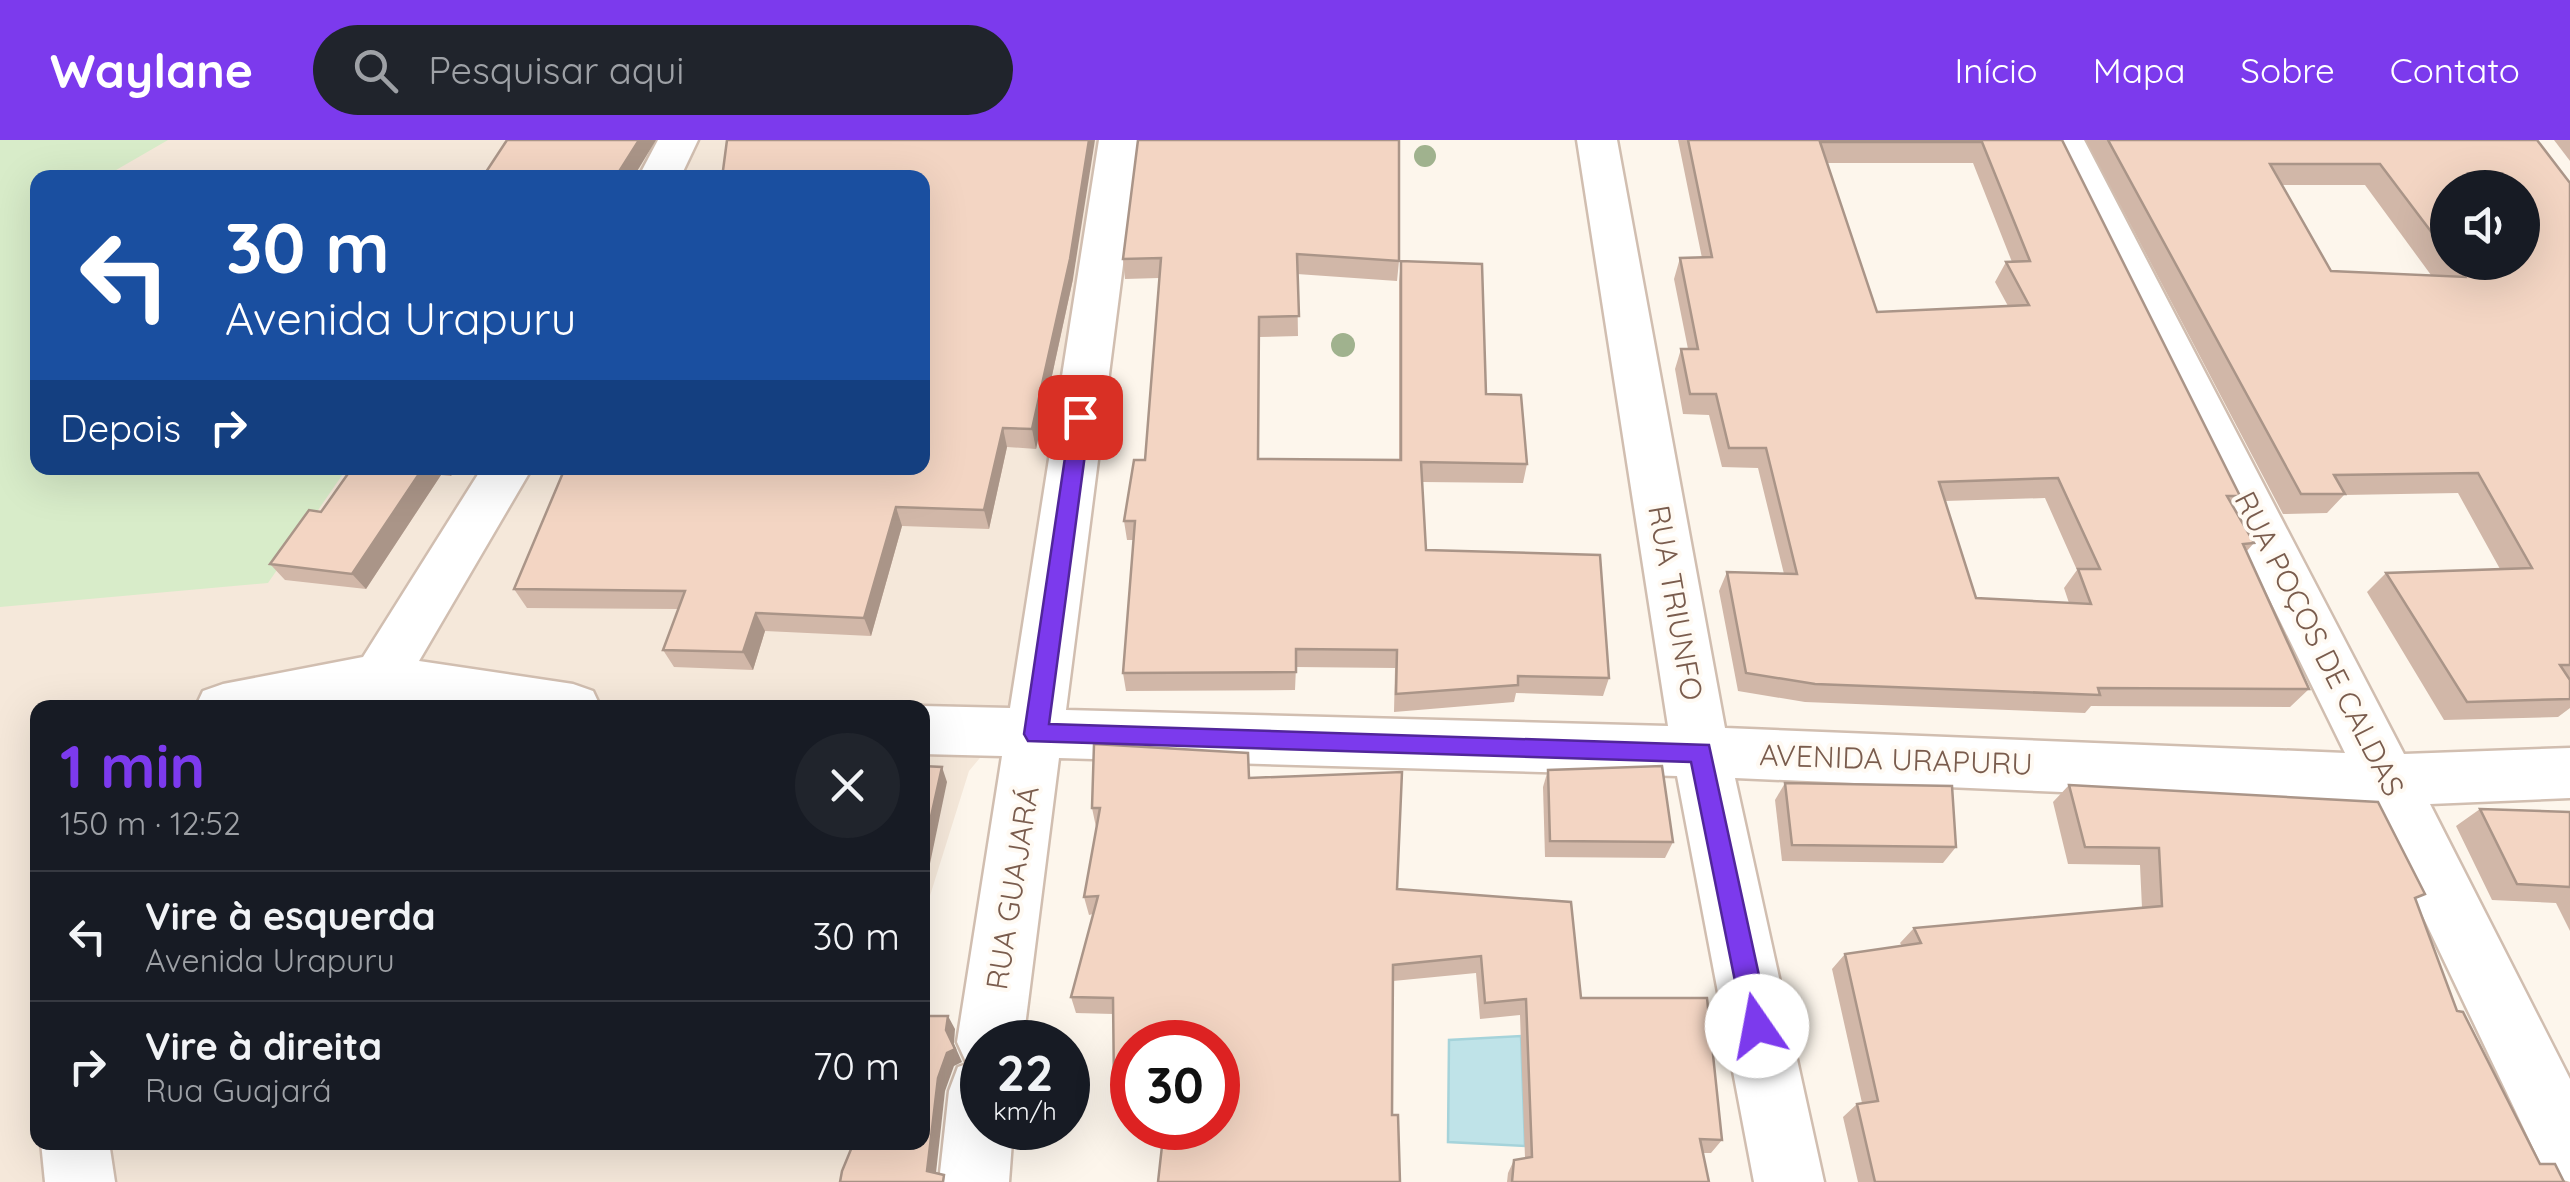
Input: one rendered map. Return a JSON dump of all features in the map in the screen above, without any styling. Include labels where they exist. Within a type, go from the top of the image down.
[{"type":"street","points":[[663,170],[678,140]]},
{"type":"street","name":"RUA GUAJARÁ","points":[[993,1020],[1119,140]]},
{"type":"street","name":"RUA TRIUNFO","points":[[1597,140],[1700,752],[1789,1182]]},
{"type":"street","name":"RUA POÇOS DE CALDAS","points":[[2064,140],[2388,780],[2570,1151]]},
{"type":"street","points":[[380,678],[503,475]]},
{"type":"street","points":[[258,700],[380,678],[522,700]]},
{"type":"street","name":"AVENIDA URAPURU","points":[[930,730],[1700,752],[2388,780],[2570,773]]},
{"type":"street","points":[[76,1150],[80,1182]]},
{"type":"street","points":[[974,1182],[977,1150]]},
{"type":"shaded area","points":[[27,140],[1135,140],[1045,680],[969,771],[930,896],[930,700],[30,700],[30,1150],[850,1150],[839,1182],[0,1182],[0,190]]},
{"type":"green space","points":[[0,140],[168,140],[116,170],[30,170],[30,475],[342,475],[268,583],[0,607]]},
{"type":"water","points":[[1521,1036],[1525,1146],[1448,1142],[1449,1040]]},
{"type":"building","points":[[507,140],[639,140],[620,170],[487,170]]},
{"type":"building","points":[[727,140],[1089,140],[1070,259],[1032,429],[1003,428],[984,510],[896,507],[864,618],[756,613],[743,652],[663,650],[685,591],[514,589],[562,475],[930,475],[930,170],[723,170]]},
{"type":"building","points":[[1138,140],[1399,140],[1399,261],[1297,254],[1299,316],[1259,317],[1258,459],[1401,460],[1401,261],[1482,264],[1486,394],[1521,395],[1527,464],[1421,462],[1426,550],[1600,555],[1609,678],[1518,676],[1518,685],[1396,694],[1397,650],[1296,649],[1296,672],[1123,673],[1135,521],[1124,521],[1134,460],[1145,460],[1161,258],[1123,259]]},
{"type":"building","points":[[1688,140],[2062,140],[2240,496],[2227,496],[2254,543],[2243,544],[2309,689],[2098,688],[2100,695],[1815,684],[1746,673],[1727,572],[1797,574],[1766,448],[1729,448],[1716,394],[1690,394],[1681,349],[1698,349],[1680,258],[1712,257]],"holes":[[[1820,142],[1982,142],[2030,261],[2006,262],[2029,305],[1877,312]],[[2058,478],[2100,569],[2078,569],[2091,604],[1976,598],[1939,482]]]},
{"type":"building","points":[[2108,140],[2537,140],[2570,183],[2570,665],[2560,665],[2570,680],[2570,699],[2467,702],[2386,573],[2532,568],[2478,473],[2334,475],[2345,494],[2301,494]],"holes":[[[2270,164],[2380,164],[2430,230],[2430,170],[2540,170],[2540,280],[2430,280],[2430,275],[2331,271]]]},
{"type":"building","points":[[347,475],[418,475],[352,574],[270,564],[309,510],[321,512]]},
{"type":"building","points":[[1094,744],[1248,753],[1249,778],[1402,772],[1397,889],[1571,902],[1581,998],[1707,998],[1722,1140],[1700,1139],[1709,1182],[1512,1182],[1514,1160],[1532,1157],[1526,999],[1485,1003],[1481,956],[1393,965],[1392,1115],[1398,1115],[1400,1182],[1158,1182],[1162,1150],[1240,1150],[1240,1020],[1113,1020],[1113,998],[1071,997],[1098,896],[1084,897],[1100,808],[1092,808]]},
{"type":"building","points":[[930,766],[942,767],[930,821]]},
{"type":"building","points":[[1662,766],[1673,842],[1550,841],[1548,770]]},
{"type":"building","points":[[1785,783],[1952,786],[1956,847],[1792,845]]},
{"type":"building","points":[[2069,785],[2378,802],[2425,894],[2415,898],[2457,1011],[2463,1012],[2540,1164],[2555,1164],[2564,1182],[1875,1182],[1857,1104],[1878,1101],[1845,954],[1921,943],[1914,928],[2162,906],[2159,848],[2085,847]]},
{"type":"building","points":[[2480,809],[2570,812],[2570,887],[2517,884]]},
{"type":"building","points":[[930,1016],[948,1016],[946,1030],[955,1049],[947,1053],[938,1078],[930,1146]]},
{"type":"building","points":[[851,1150],[929,1150],[927,1171],[944,1175],[943,1182],[840,1182]]},
{"type":"route","points":[[1080,417],[1036,734],[1700,752],[1757,1026]]}]
